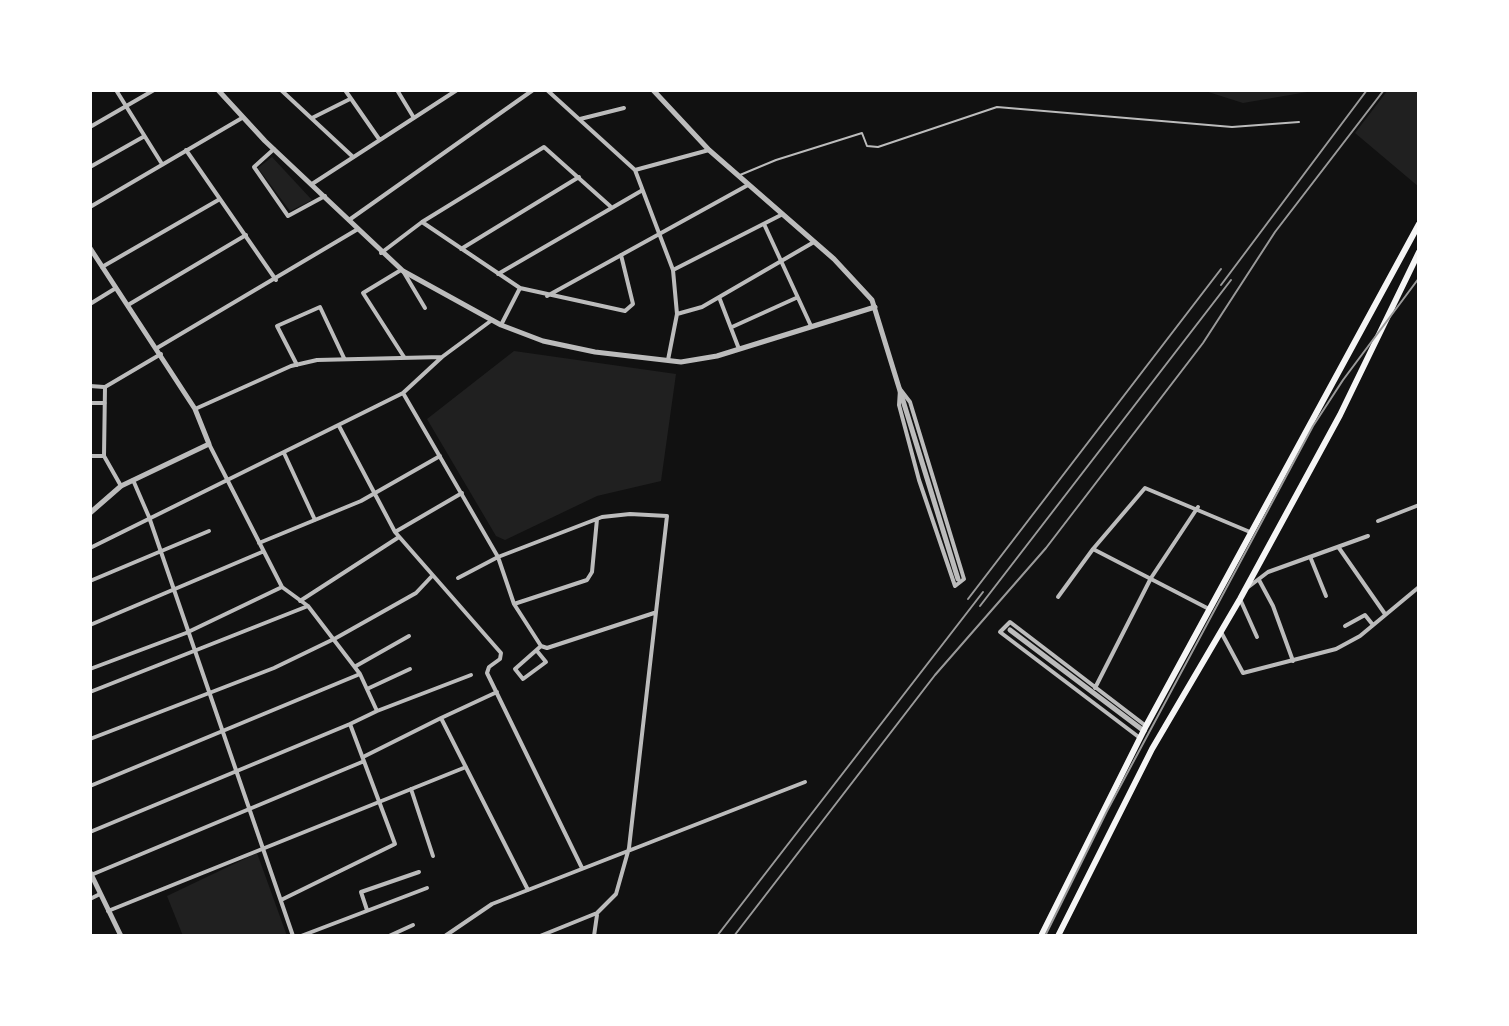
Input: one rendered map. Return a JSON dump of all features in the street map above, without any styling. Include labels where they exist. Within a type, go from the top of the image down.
[{"type":"main road","points":[[1041,936],[1143,732],[1419,224]]},
{"type":"main road","points":[[1058,936],[1152,749],[1240,599],[1340,415],[1419,252]]},
{"type":"main road","points":[[1408,273],[1419,266]]},
{"type":"street","points":[[116,90],[162,164]]},
{"type":"street","points":[[90,127],[154,90]]},
{"type":"street","points":[[218,90],[242,118],[402,270],[501,325],[543,341],[595,352],[668,360],[698,359],[875,307]]},
{"type":"street","points":[[281,90],[352,156]]},
{"type":"street","points":[[345,90],[379,139]]},
{"type":"street","points":[[397,90],[414,118]]},
{"type":"street","points":[[312,184],[457,90]]},
{"type":"street","points":[[349,220],[533,90]]},
{"type":"street","points":[[547,90],[635,170],[673,270],[677,314],[668,360]]},
{"type":"street","points":[[653,90],[709,150],[852,275],[875,307],[958,579]]},
{"type":"street","points":[[312,118],[350,99]]},
{"type":"street","points":[[580,119],[624,108]]},
{"type":"street","points":[[90,207],[242,118]]},
{"type":"street","points":[[90,167],[143,137]]},
{"type":"street","points":[[381,253],[422,222],[540,147],[548,148],[610,206]]},
{"type":"street","points":[[274,149],[254,167],[288,216],[325,196]]},
{"type":"street","points":[[186,150],[276,280]]},
{"type":"street","points":[[635,170],[709,150]]},
{"type":"street","points":[[461,249],[579,177]]},
{"type":"street","points":[[546,296],[748,185]]},
{"type":"street","points":[[498,274],[642,190]]},
{"type":"street","points":[[102,267],[220,199]]},
{"type":"street","points":[[673,270],[781,215]]},
{"type":"street","points":[[422,222],[520,288],[546,296],[628,311],[633,304],[621,255]]},
{"type":"street","points":[[764,224],[811,326]]},
{"type":"street","points":[[90,386],[105,387],[358,229]]},
{"type":"street","points":[[128,305],[246,235]]},
{"type":"street","points":[[677,314],[695,310],[814,242]]},
{"type":"street","points":[[90,248],[195,409],[226,479],[282,587],[308,606],[336,638],[356,666],[377,711]]},
{"type":"street","points":[[402,270],[402,275],[425,308]]},
{"type":"street","points":[[402,270],[363,293],[404,357]]},
{"type":"street","points":[[90,304],[116,288]]},
{"type":"street","points":[[501,325],[520,288]]},
{"type":"street","points":[[719,297],[739,349]]},
{"type":"street","points":[[732,327],[796,298]]},
{"type":"street","points":[[297,365],[277,326],[320,307],[344,358]]},
{"type":"street","points":[[90,548],[403,393],[442,357],[492,320]]},
{"type":"street","points":[[195,409],[297,365],[344,358],[442,357]]},
{"type":"street","points":[[105,387],[104,456],[121,486]]},
{"type":"street","points":[[900,389],[910,402],[964,579],[955,586],[911,451],[899,405],[900,389]]},
{"type":"street","points":[[403,393],[498,557],[514,604],[539,648],[546,662],[523,679],[515,669],[539,648],[654,613]]},
{"type":"street","points":[[90,403],[105,403]]},
{"type":"street","points":[[339,426],[397,534],[501,653],[500,659],[487,669],[582,868]]},
{"type":"street","points":[[90,513],[121,486],[209,444]]},
{"type":"street","points":[[283,452],[315,520]]},
{"type":"street","points":[[90,456],[104,456]]},
{"type":"street","points":[[258,543],[375,494],[440,456]]},
{"type":"street","points":[[133,480],[149,517],[186,633],[293,936]]},
{"type":"street","points":[[1058,597],[1093,549],[1145,488],[1198,507],[1250,532]]},
{"type":"street","points":[[300,601],[462,493]]},
{"type":"street","points":[[1378,521],[1419,505]]},
{"type":"street","points":[[1095,688],[1151,578],[1198,507]]},
{"type":"street","points":[[458,578],[498,557],[597,519],[630,514],[667,516],[629,848],[616,894],[597,913],[540,936]]},
{"type":"street","points":[[514,604],[587,580],[592,572],[597,519]]},
{"type":"street","points":[[90,581],[209,531]]},
{"type":"street","points":[[1245,589],[1268,572],[1368,536]]},
{"type":"street","points":[[1339,548],[1385,614]]},
{"type":"street","points":[[1093,549],[1209,609]]},
{"type":"street","points":[[90,625],[262,552]]},
{"type":"street","points":[[1311,559],[1326,596]]},
{"type":"street","points":[[90,739],[336,638],[369,616],[416,593],[432,576]]},
{"type":"street","points":[[1259,580],[1293,661]]},
{"type":"street","points":[[90,669],[186,633],[282,587]]},
{"type":"street","points":[[1221,632],[1240,672],[1293,661],[1336,649],[1373,625],[1419,587]]},
{"type":"street","points":[[1240,599],[1257,637]]},
{"type":"street","points":[[90,692],[308,606]]},
{"type":"street","points":[[1345,626],[1365,615],[1373,625]]},
{"type":"street","points":[[1010,622],[1095,688],[1143,732],[1000,632],[1010,622]]},
{"type":"street","points":[[1010,630],[1143,732]]},
{"type":"street","points":[[356,666],[409,636]]},
{"type":"street","points":[[367,689],[410,669]]},
{"type":"street","points":[[90,786],[360,674]]},
{"type":"street","points":[[90,832],[377,711],[471,675]]},
{"type":"street","points":[[121,936],[91,874],[250,810],[363,759],[497,692]]},
{"type":"street","points":[[441,718],[528,890]]},
{"type":"street","points":[[281,900],[393,846],[395,839],[350,724]]},
{"type":"street","points":[[108,911],[466,767]]},
{"type":"street","points":[[445,936],[492,904],[629,848],[805,782]]},
{"type":"street","points":[[411,789],[433,856]]},
{"type":"street","points":[[367,910],[361,892],[419,872]]},
{"type":"street","points":[[301,936],[427,888]]},
{"type":"street","points":[[90,899],[100,894]]},
{"type":"street","points":[[594,936],[597,913]]},
{"type":"street","points":[[389,936],[413,925]]},
{"type":"lane","points":[[739,176],[776,160],[862,133],[867,146],[878,147],[997,107],[1232,127],[1299,122]]},
{"type":"shaded area","points":[[1202,90],[1319,90],[1243,103]]},
{"type":"shaded area","points":[[1388,90],[1419,90],[1419,187],[1355,133]]},
{"type":"shaded area","points":[[272,157],[312,200],[290,211],[258,168]]},
{"type":"shaded area","points":[[514,351],[676,374],[661,481],[597,496],[505,540],[496,536],[427,419]]},
{"type":"shaded area","points":[[257,853],[287,936],[183,936],[167,896]]},
{"type":"railway","points":[[1221,285],[1367,90]]},
{"type":"railway","points":[[734,936],[935,675],[1046,548],[1203,343],[1275,232],[1384,90]]},
{"type":"railway","points":[[968,599],[1221,269]]},
{"type":"railway","points":[[1045,936],[1107,811],[1313,426],[1419,278]]},
{"type":"railway","points":[[980,606],[1231,280]]},
{"type":"railway","points":[[717,936],[983,592]]}]
